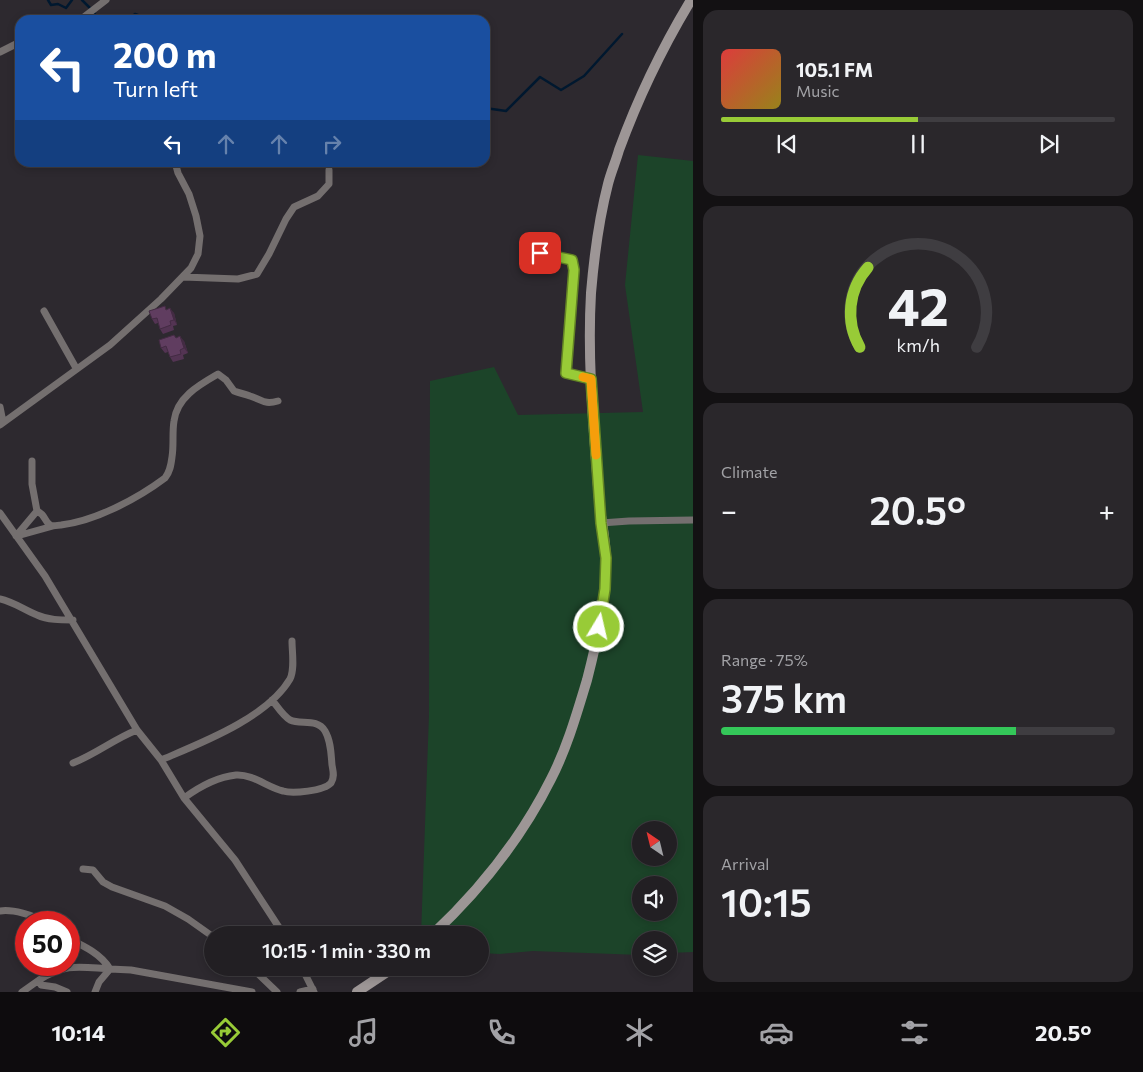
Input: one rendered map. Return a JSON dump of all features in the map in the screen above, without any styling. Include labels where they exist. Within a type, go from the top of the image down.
[{"type":"main road","points":[[441,926],[485,880],[520,834],[552,778],[577,714],[596,646],[605,589],[606,558],[601,523],[591,379],[591,294],[597,240],[608,182],[626,132],[650,75],[673,29],[691,0]]},
{"type":"main road","points":[[357,992],[381,976]]},
{"type":"street","points":[[86,15],[106,0]]},
{"type":"street","points":[[0,52],[15,44]]},
{"type":"street","points":[[0,407],[2,424],[54,387],[76,368],[110,345],[161,299],[191,268],[198,254],[200,236],[189,194],[176,167]]},
{"type":"street","points":[[183,276],[238,279],[257,274],[294,207],[318,196],[329,184],[329,170]]},
{"type":"street","points":[[540,253],[572,260],[574,270],[572,315],[566,373],[591,379]]},
{"type":"street","points":[[44,312],[76,368]]},
{"type":"street","points":[[16,536],[53,526],[91,519],[114,508],[165,478],[169,473],[174,451],[174,420],[177,408],[191,390],[218,374],[226,380],[234,391],[253,396],[260,402],[269,404],[278,401]]},
{"type":"street","points":[[32,461],[32,484],[37,511],[44,515],[48,523],[53,526]]},
{"type":"street","points":[[16,536],[37,511]]},
{"type":"street","points":[[0,514],[45,576],[137,730],[161,760],[184,798],[235,860],[278,926]]},
{"type":"street","points":[[601,523],[693,520]]},
{"type":"street","points":[[0,599],[14,603],[51,620],[72,620]]},
{"type":"street","points":[[161,760],[247,719],[272,700],[291,678],[293,660],[292,641]]},
{"type":"street","points":[[184,798],[199,787],[221,778],[237,775],[249,776],[266,785],[292,793],[328,786],[334,775],[325,730],[321,726],[312,723],[290,720],[272,700]]},
{"type":"street","points":[[73,763],[88,757],[120,737],[137,730]]},
{"type":"street","points":[[83,869],[93,870],[103,882],[112,887],[165,906],[204,930]]},
{"type":"street","points":[[0,912],[6,910],[15,912]]},
{"type":"street","points":[[80,945],[93,952],[110,969]]},
{"type":"street","points":[[22,992],[59,969],[68,967],[131,970],[252,992]]},
{"type":"street","points":[[95,992],[99,982],[110,969]]},
{"type":"street","points":[[260,976],[277,992]]},
{"type":"street","points":[[300,992],[313,991],[306,976]]},
{"type":"street","points":[[39,980],[41,985],[55,987],[67,992]]},
{"type":"green space","points":[[638,155],[693,161],[693,952],[677,953],[677,931],[632,931],[632,955],[533,951],[489,953],[489,926],[421,926],[429,715],[430,381],[494,367],[518,415],[643,412],[625,285]]},
{"type":"building","points":[[165,306],[166,310],[170,308],[174,320],[170,321],[171,325],[160,329],[157,318],[152,319],[149,311]]},
{"type":"building","points":[[174,335],[176,338],[180,336],[184,348],[180,350],[181,354],[170,357],[166,346],[161,348],[159,340]]},
{"type":"waterway","points":[[48,0],[51,5],[58,4],[66,8],[72,0]]},
{"type":"waterway","points":[[82,0],[96,15]]},
{"type":"waterway","points":[[134,15],[139,15]]},
{"type":"waterway","points":[[490,109],[506,111],[540,77],[561,90],[584,76],[622,34]]},
{"type":"slow traffic","points":[[583,377],[591,379],[596,455]]},
{"type":"route","points":[[540,253],[572,260],[574,270],[566,373],[591,379],[601,523],[606,558],[605,589],[599,627]]}]
